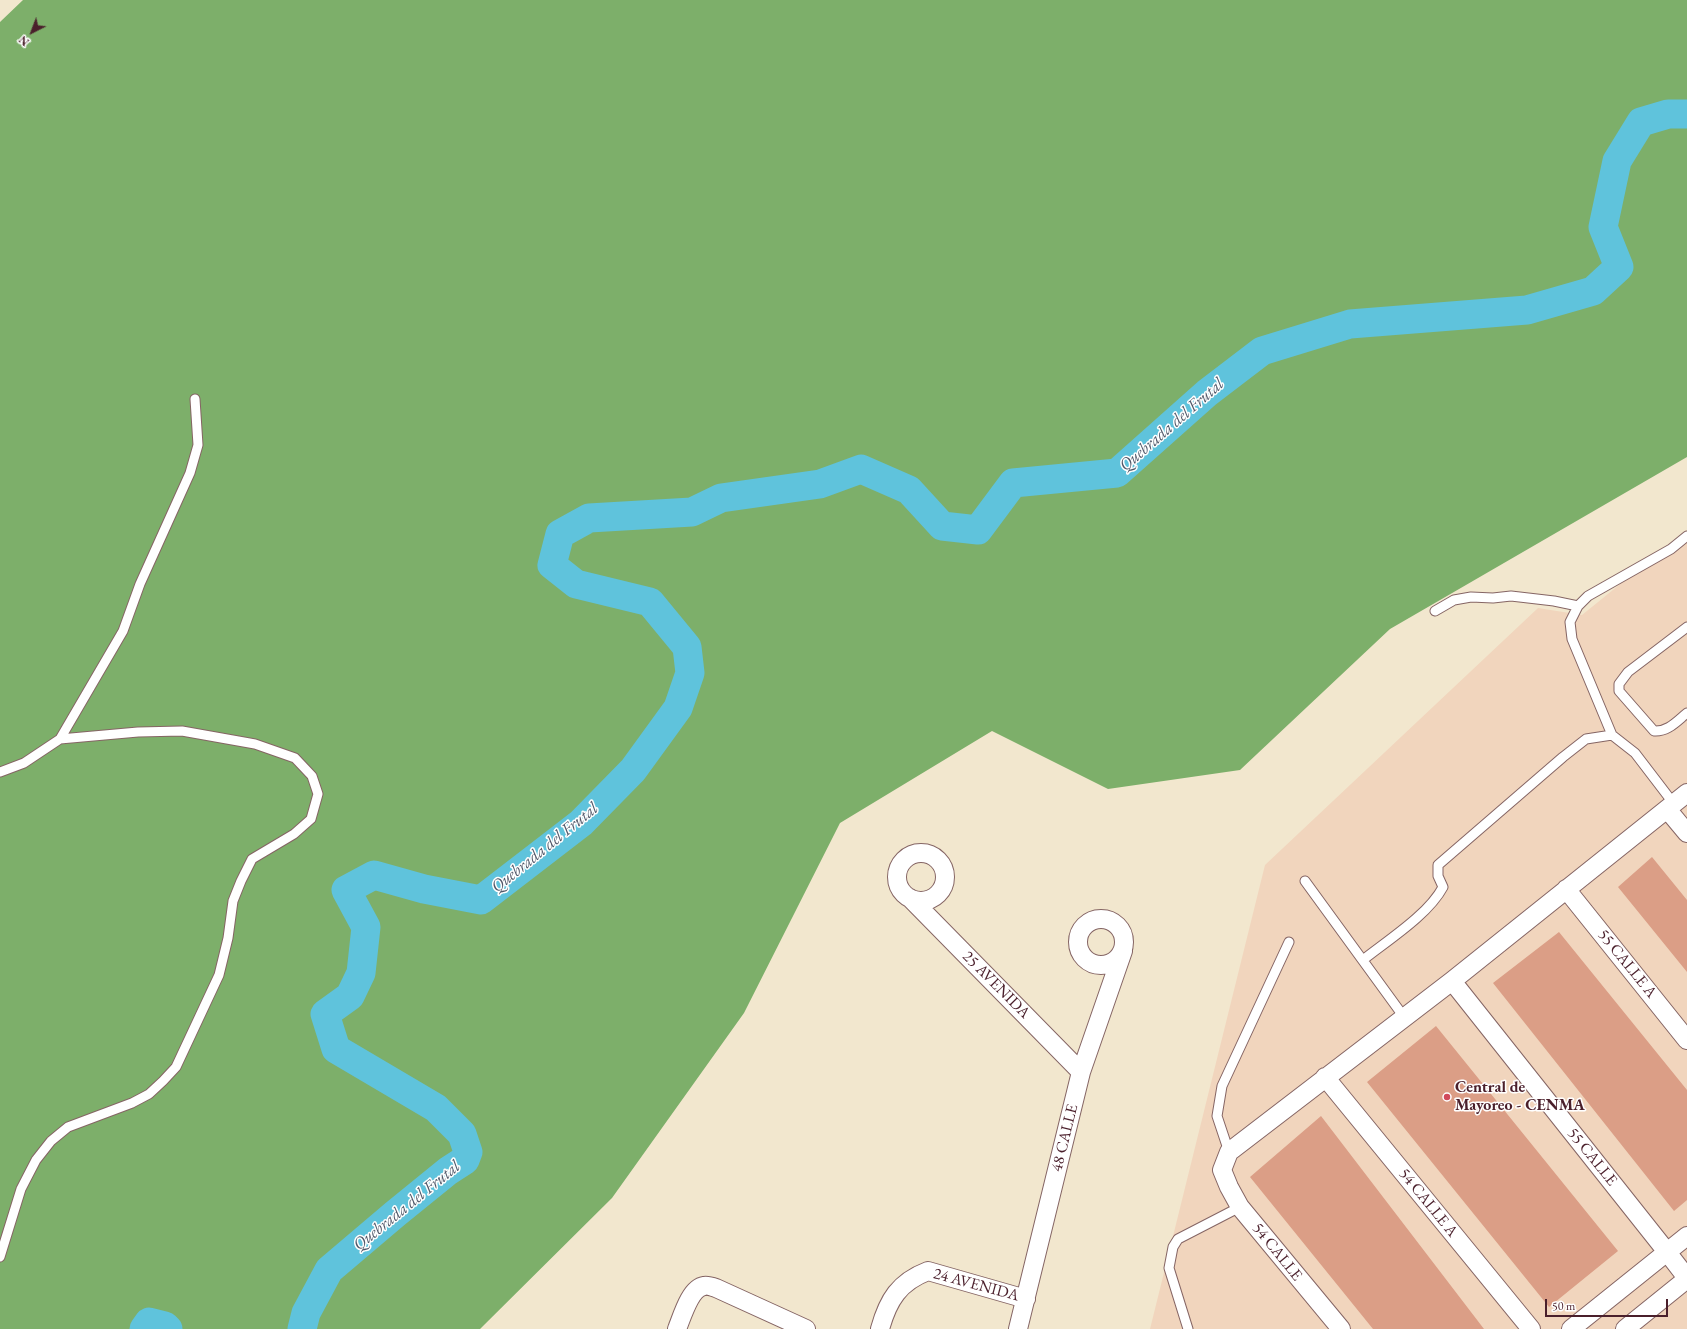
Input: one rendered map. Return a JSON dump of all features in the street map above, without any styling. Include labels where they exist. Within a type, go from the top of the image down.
[{"type":"street","points":[[1229,1152],[1452,981],[1676,802],[1687,833]]},
{"type":"street","name":"55 CALLE A","points":[[1566,889],[1687,1040]]},
{"type":"street","name":"25 AVENIDA","points":[[910,898],[1082,1072]]},
{"type":"street","name":"48 CALLE","points":[[1018,1329],[1082,1072],[1123,951]]},
{"type":"street","name":"55 CALLE","points":[[1452,981],[1687,1278]]},
{"type":"street","name":"54 CALLE A","points":[[1325,1077],[1532,1329]]},
{"type":"street","name":"54 CALLE","points":[[1229,1152],[1222,1170],[1240,1207],[1341,1329]]},
{"type":"street","points":[[1571,1329],[1687,1236]]},
{"type":"street","name":"24 AVENIDA","points":[[880,1329],[891,1298],[904,1283],[915,1276],[928,1271],[1026,1299]]},
{"type":"street","points":[[1625,1329],[1687,1278]]},
{"type":"street","points":[[677,1329],[692,1294],[698,1288],[704,1286],[716,1288],[806,1329]]},
{"type":"lane","points":[[0,772],[24,762],[60,739],[123,631],[140,584],[190,473],[198,445],[195,399]]},
{"type":"lane","points":[[1676,802],[1634,753],[1612,735],[1572,639],[1570,622],[1578,606],[1588,596],[1670,549],[1687,536]]},
{"type":"lane","points":[[1435,611],[1454,600],[1512,596],[1554,601],[1578,606]]},
{"type":"lane","points":[[1687,627],[1628,672],[1619,684],[1619,691],[1654,731],[1667,729],[1687,713]]},
{"type":"lane","points":[[0,1257],[21,1189],[36,1160],[51,1141],[68,1127],[132,1103],[149,1094],[163,1082],[176,1067],[218,975],[228,938],[233,901],[241,881],[252,860],[294,834],[311,819],[318,794],[312,776],[295,758],[255,744],[182,732],[138,732],[60,739]]},
{"type":"lane","points":[[1363,960],[1423,912],[1436,899],[1443,887],[1438,876],[1438,865],[1557,762],[1586,739],[1612,735]]},
{"type":"lane","points":[[1305,881],[1404,1017]]},
{"type":"lane","points":[[1229,1152],[1217,1116],[1222,1086],[1289,942]]},
{"type":"lane","points":[[1188,1329],[1169,1268],[1173,1247],[1178,1239],[1240,1207]]},
{"type":"shaded area","name":"Central de Mayoreo - CENMA","points":[[1687,530],[1687,1329],[1150,1329],[1265,865],[1538,608],[1582,615]]},
{"type":"green space","points":[[23,0],[1687,0],[1687,457],[1390,629],[1240,770],[1108,789],[992,731],[840,823],[744,1013],[612,1198],[480,1329],[0,1329],[0,22]]},
{"type":"building","points":[[1652,857],[1687,900],[1687,972],[1618,887]]},
{"type":"building","points":[[1559,932],[1687,1090],[1687,1200],[1674,1211],[1493,983]]},
{"type":"building","points":[[1436,1026],[1618,1251],[1549,1307],[1367,1082]]},
{"type":"building","points":[[1321,1116],[1484,1329],[1373,1329],[1250,1177]]},
{"type":"waterway","name":"Quebrada del Frutal","points":[[302,1329],[306,1313],[329,1270],[448,1171],[465,1160],[468,1152],[462,1134],[436,1108],[336,1049],[325,1014],[350,996],[361,973],[366,927],[346,890],[374,875],[424,889],[481,900],[581,823],[633,770],[678,708],[690,673],[687,647],[650,602],[576,584],[552,565],[560,534],[589,518],[692,512],[721,498],[820,484],[861,469],[909,490],[942,526],[978,530],[1013,483],[1117,473],[1207,393],[1262,351],[1350,324],[1527,310],[1593,291],[1619,267],[1603,227],[1617,161],[1641,122],[1668,114],[1687,114]]},
{"type":"waterway","name":"Quebrada del Frutal","points":[[144,1329],[149,1322],[165,1326],[168,1329]]},
{"type":"place","name":"Central de Mayoreo - CENMA","points":[[1447,1097]]}]
